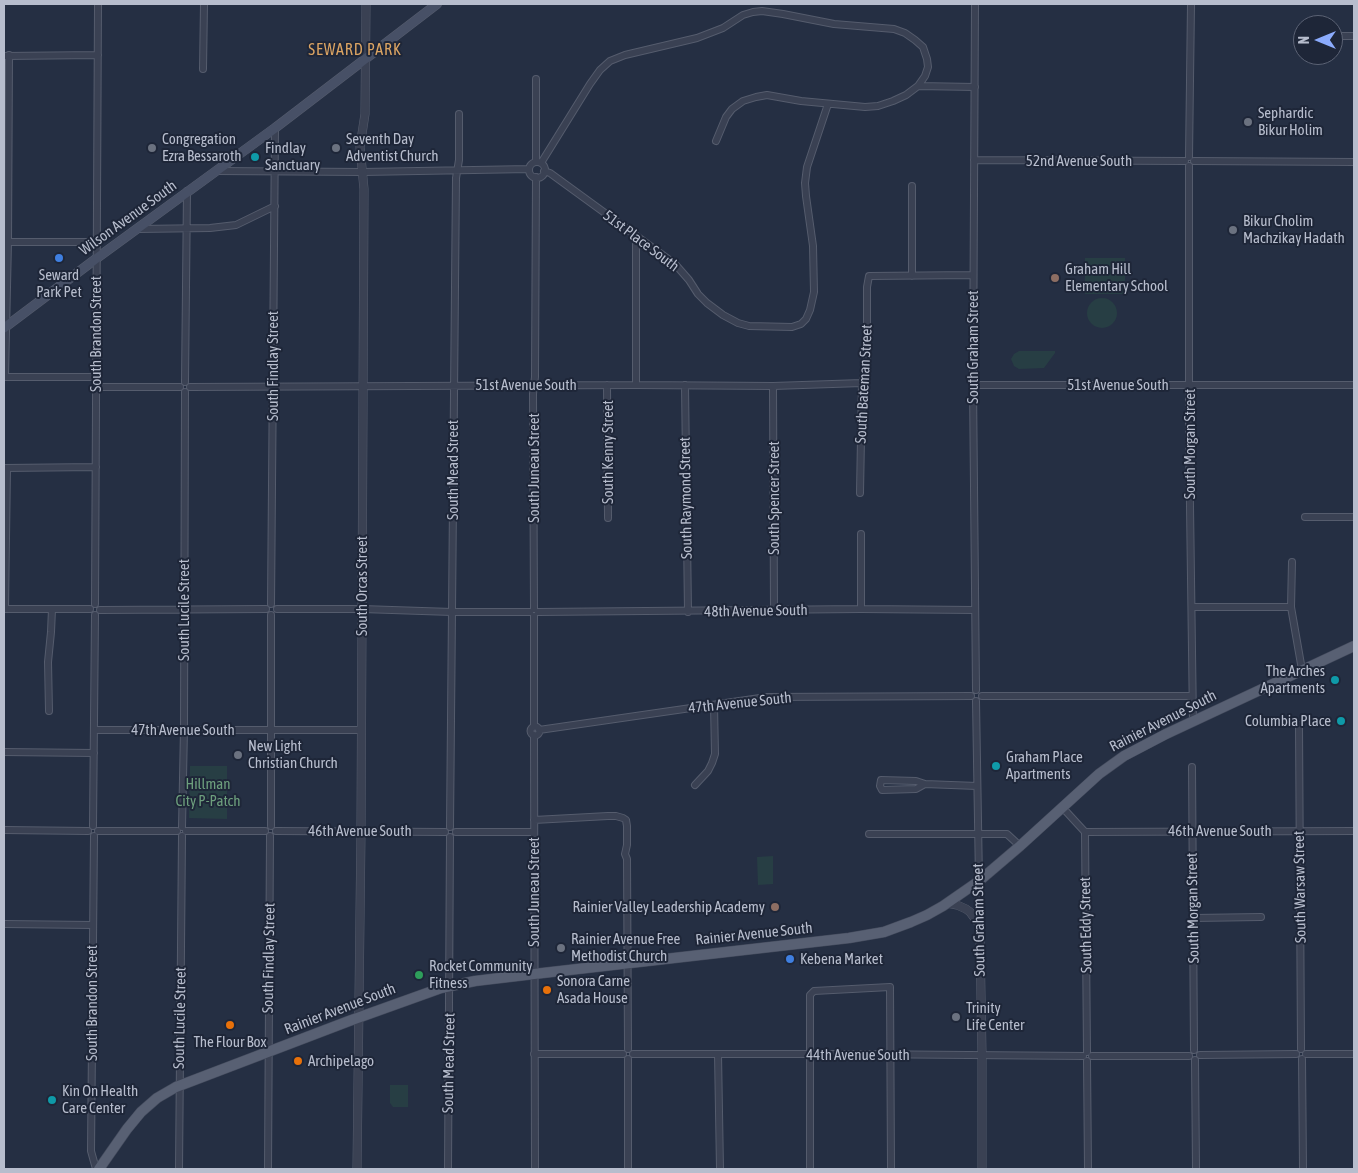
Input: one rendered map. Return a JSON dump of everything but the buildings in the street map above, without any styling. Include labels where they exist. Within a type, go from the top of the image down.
[{"type":"main road","name":"Wilson Avenue South","points":[[5,326],[275,128],[437,4]]},
{"type":"main road","name":"Rainier Avenue South","points":[[98,1169],[141,1112],[157,1098],[180,1086],[449,986],[475,981],[867,936],[911,922],[947,903],[978,881],[1020,846],[1099,774],[1124,756],[1354,646]]},
{"type":"street","name":"South Brandon Street","points":[[98,4],[91,1151],[98,1169]]},
{"type":"street","points":[[203,69],[204,4]]},
{"type":"street","name":"South Orcas Street","points":[[358,1169],[364,189],[360,147],[365,114],[366,4]]},
{"type":"street","name":"South Graham Street","points":[[975,4],[973,275],[974,696],[982,1055],[982,1169]]},
{"type":"street","name":"South Morgan Street","points":[[1191,4],[1188,221],[1193,722]]},
{"type":"street","points":[[538,163],[590,84],[600,70],[610,61],[657,46],[697,38],[723,28],[743,15],[753,12],[762,11],[834,24],[894,29],[905,33],[923,48],[928,67],[925,76],[918,86],[906,95],[878,106],[865,107],[801,101],[767,95],[743,101],[732,109],[726,117],[716,141]]},
{"type":"street","points":[[96,377],[5,377],[6,56],[98,55]]},
{"type":"street","points":[[536,79],[538,163]]},
{"type":"street","points":[[918,86],[975,87]]},
{"type":"street","name":"51st Place South","points":[[544,171],[550,173],[675,264],[706,303],[738,324],[762,327],[792,327],[801,324],[806,319],[814,292],[813,246],[805,183],[807,167],[828,104]]},
{"type":"street","name":"South Mead Street","points":[[448,1169],[456,178],[459,160],[459,114]]},
{"type":"street","name":"South Findlay Street","points":[[272,604],[275,128]]},
{"type":"street","name":"52nd Avenue South","points":[[974,160],[1354,162]]},
{"type":"street","points":[[538,163],[544,166],[544,171],[540,176],[536,177],[532,175],[529,169],[532,164],[538,163]]},
{"type":"street","points":[[215,171],[363,172],[529,169]]},
{"type":"street","name":"South Juneau Street","points":[[535,1169],[534,820],[536,730],[534,385],[536,177]]},
{"type":"street","points":[[912,186],[912,276],[973,275]]},
{"type":"street","name":"South Lucile Street","points":[[179,1169],[187,191]]},
{"type":"street","points":[[137,229],[210,228],[236,225],[275,206]]},
{"type":"street","points":[[636,236],[636,384]]},
{"type":"street","points":[[6,242],[98,242]]},
{"type":"street","name":"South Bateman Street","points":[[860,493],[862,383],[867,365],[867,287],[870,276],[912,276]]},
{"type":"street","name":"51st Avenue South","points":[[96,387],[636,384],[773,386],[862,383]]},
{"type":"street","name":"South Kenny Street","points":[[607,385],[608,518]]},
{"type":"street","name":"South Raymond Street","points":[[685,385],[688,612]]},
{"type":"street","name":"51st Avenue South","points":[[973,385],[1354,385]]},
{"type":"street","name":"South Spencer Street","points":[[773,386],[774,610]]},
{"type":"street","points":[[96,467],[5,468],[5,609],[184,609],[275,613],[277,609],[275,605],[267,606],[269,612]]},
{"type":"street","points":[[1305,517],[1354,517]]},
{"type":"street","points":[[861,534],[861,609]]},
{"type":"street","points":[[1292,562],[1291,606],[1302,670]]},
{"type":"street","points":[[1192,607],[1291,606]]},
{"type":"street","points":[[49,711],[48,662],[52,609]]},
{"type":"street","name":"48th Avenue South","points":[[277,609],[452,612],[975,610]]},
{"type":"street","name":"South Findlay Street","points":[[268,1169],[271,730],[269,612]]},
{"type":"street","points":[[974,696],[980,692],[982,696],[1192,696]]},
{"type":"street","name":"47th Avenue South","points":[[536,730],[770,696],[974,696]]},
{"type":"street","points":[[695,785],[708,771],[715,754],[714,704]]},
{"type":"street","name":"South Warsaw Street","points":[[1299,725],[1303,1169]]},
{"type":"street","name":"47th Avenue South","points":[[94,730],[361,730]]},
{"type":"street","points":[[4,752],[94,753]]},
{"type":"street","name":"South Morgan Street","points":[[1192,767],[1196,1169]]},
{"type":"street","points":[[925,784],[916,789],[882,790],[880,786],[881,780],[977,786]]},
{"type":"street","points":[[1062,807],[1085,832]]},
{"type":"street","points":[[534,820],[616,816],[626,820],[627,845],[629,848],[627,859],[626,1054],[628,1169]]},
{"type":"street","name":"46th Avenue South","points":[[4,830],[534,832]]},
{"type":"street","name":"46th Avenue South","points":[[1085,832],[1354,831]]},
{"type":"street","name":"South Eddy Street","points":[[1085,832],[1088,1169]]},
{"type":"street","points":[[869,834],[1007,834],[1020,846]]},
{"type":"street","points":[[947,903],[966,909],[979,924]]},
{"type":"street","points":[[1194,918],[1261,916]]},
{"type":"street","points":[[4,924],[93,925]]},
{"type":"street","points":[[810,1169],[810,995],[814,991],[890,987],[891,1169]]},
{"type":"street","points":[[534,1054],[626,1054]]},
{"type":"street","name":"44th Avenue South","points":[[626,1054],[632,1057],[633,1054],[1087,1056],[1354,1054]]},
{"type":"street","points":[[718,1054],[720,1169]]},
{"type":"green space","points":[[1085,258],[1125,258],[1125,294],[1085,294]]},
{"type":"green space","points":[[1102,298],[1113,302],[1117,313],[1113,324],[1102,328],[1091,324],[1087,313],[1091,302]]},
{"type":"green space","points":[[1019,351],[1055,351],[1055,353],[1044,368],[1019,369],[1014,366],[1011,359]]},
{"type":"green space","name":"Hillman City P-Patch","points":[[190,766],[227,766],[227,819],[189,818]]},
{"type":"green space","points":[[773,856],[773,884],[758,885],[757,857]]},
{"type":"green space","points":[[390,1085],[408,1085],[408,1107],[393,1107],[390,1103]]},
{"type":"place","name":"Sephardic Bikur Holim","points":[[1248,122]]},
{"type":"place","name":"Congregation Ezra Bessaroth","points":[[152,148]]},
{"type":"place","name":"Seventh Day Adventist Church","points":[[336,148]]},
{"type":"place","name":"Findlay Sanctuary","points":[[255,157]]},
{"type":"place","name":"Bikur Cholim Machzikay Hadath","points":[[1233,230]]},
{"type":"place","name":"Seward Park Pet","points":[[59,258]]},
{"type":"place","name":"Graham Hill Elementary School","points":[[1055,278]]},
{"type":"place","name":"The Arches Apartments","points":[[1335,680]]},
{"type":"place","name":"Columbia Place","points":[[1341,721]]},
{"type":"place","name":"New Light Christian Church","points":[[238,755]]},
{"type":"place","name":"Graham Place Apartments","points":[[996,766]]},
{"type":"place","name":"Rainier Valley Leadership Academy","points":[[775,907]]},
{"type":"place","name":"Rainier Avenue Free Methodist Church","points":[[561,948]]},
{"type":"place","name":"Kebena Market","points":[[790,959]]},
{"type":"place","name":"Rocket Community Fitness","points":[[419,975]]},
{"type":"place","name":"Sonora Carne Asada House","points":[[547,990]]},
{"type":"place","name":"Trinity Life Center","points":[[956,1017]]},
{"type":"place","name":"The Flour Box","points":[[230,1025]]},
{"type":"place","name":"Archipelago","points":[[298,1061]]},
{"type":"place","name":"Kin On Health Care Center","points":[[52,1100]]},
{"type":"district","name":"SEWARD PARK","points":[[355,50]]}]
